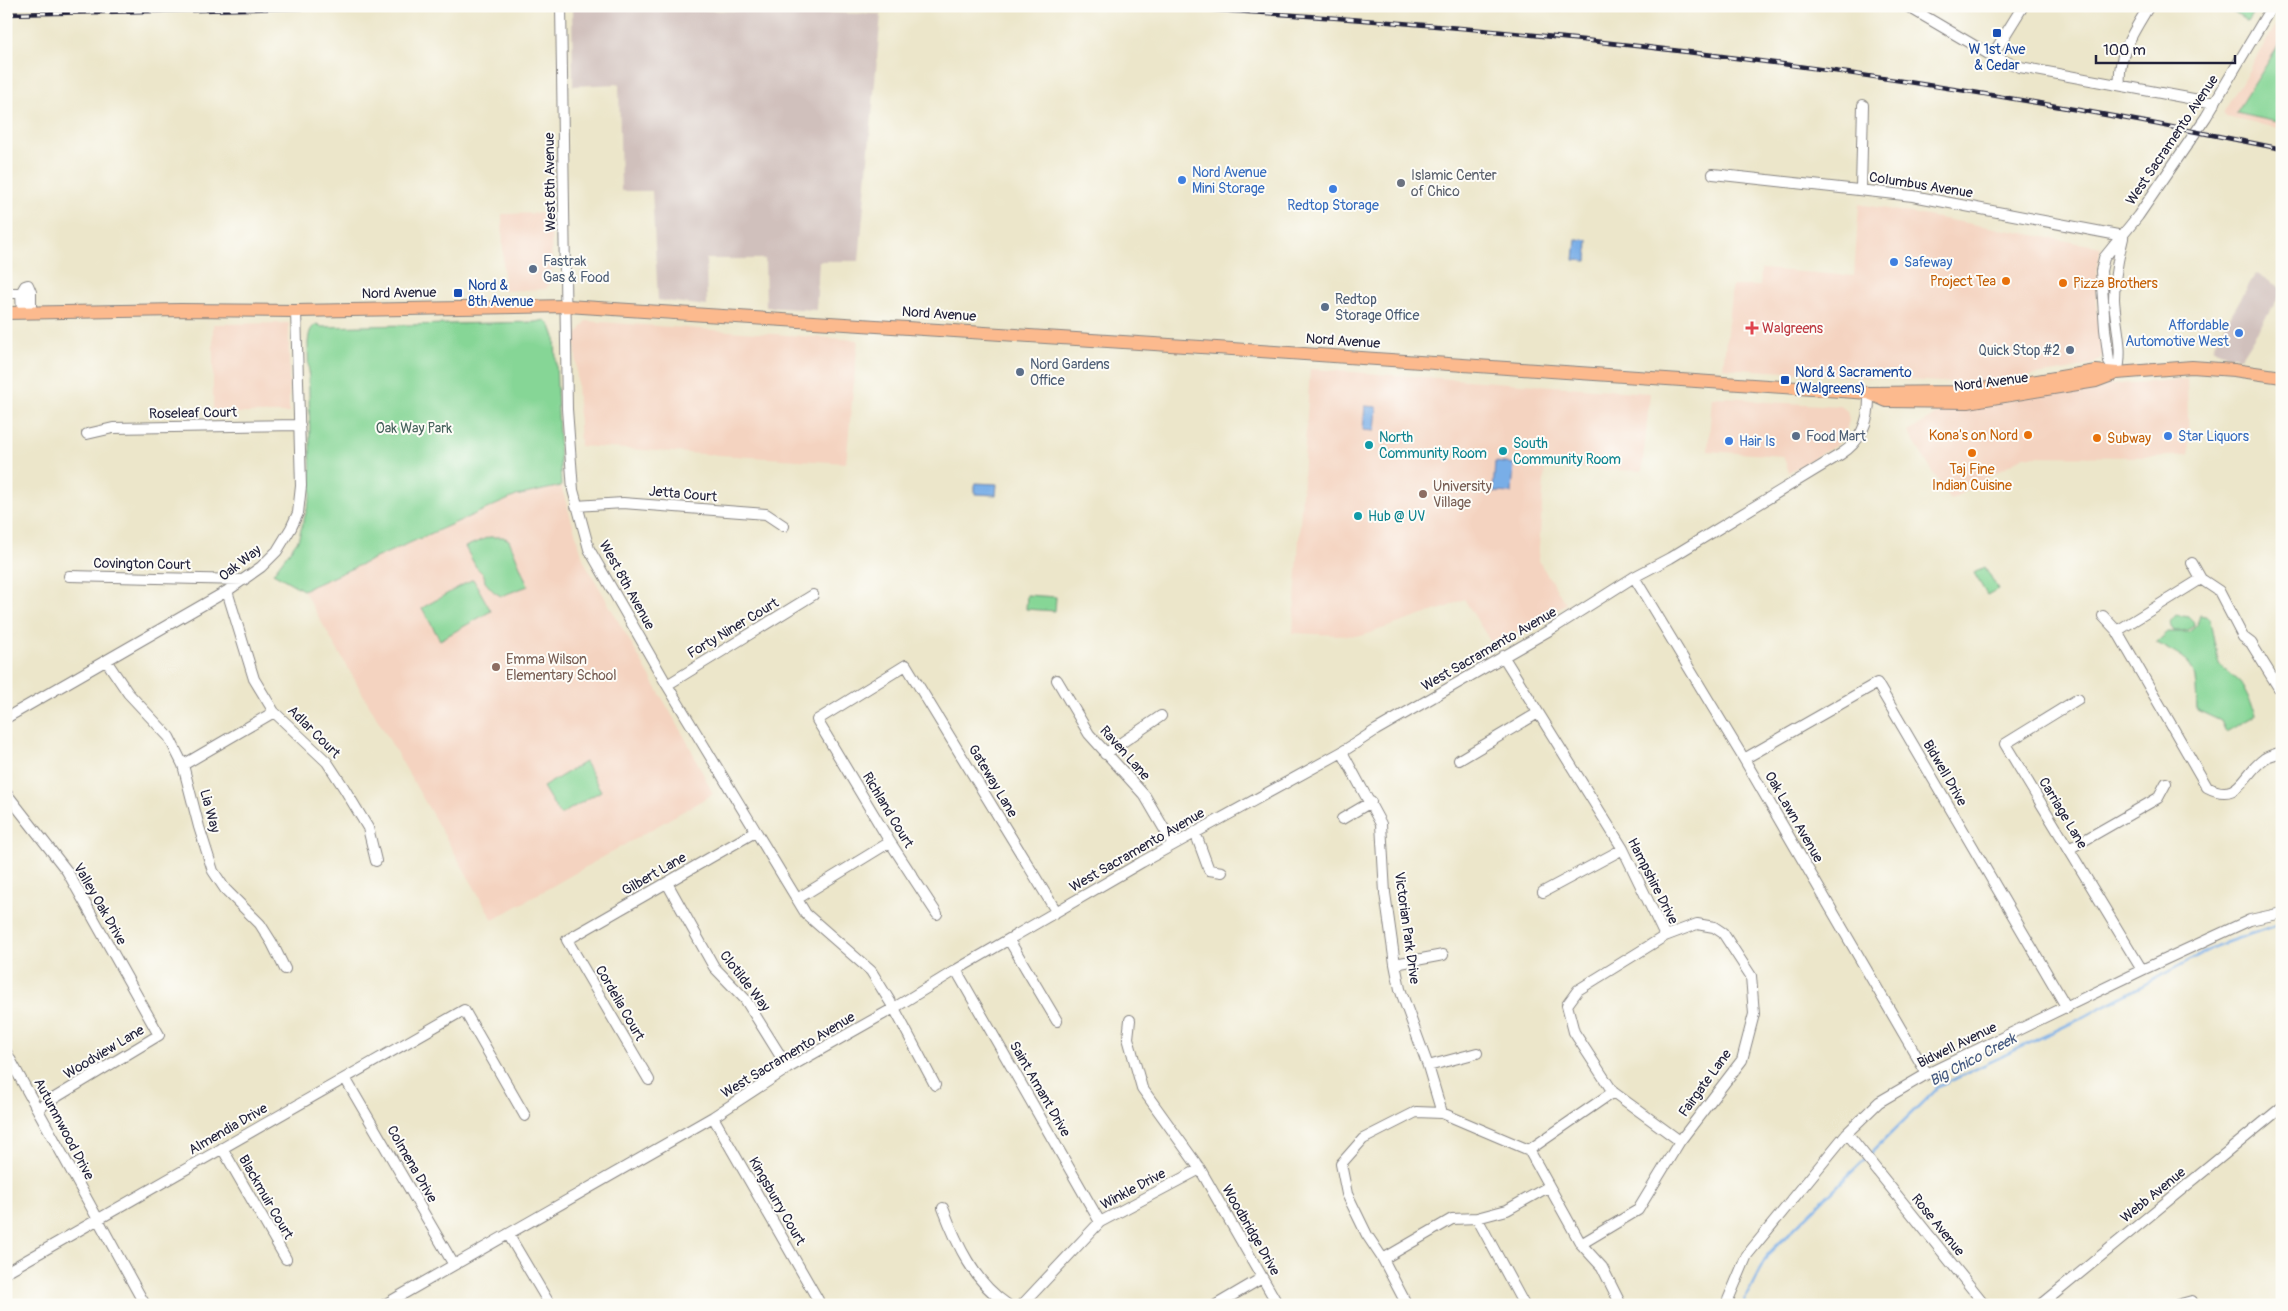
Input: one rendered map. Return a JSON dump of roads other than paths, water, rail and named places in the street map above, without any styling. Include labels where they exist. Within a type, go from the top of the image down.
[{"type":"main road","name":"Nord Avenue","points":[[6,313],[180,310],[296,311],[567,306],[1212,347],[1869,393],[1887,402],[1968,402],[2096,380],[2117,373],[2192,367],[2282,376]]},
{"type":"street","name":"West 8th Avenue","points":[[561,6],[567,306],[567,409],[576,506],[589,549],[667,685],[806,914],[871,971],[894,1008],[935,1085]]},
{"type":"street","points":[[1907,6],[1992,56],[2020,67],[2214,103]]},
{"type":"street","points":[[1992,56],[2023,6]]},
{"type":"street","points":[[2120,85],[2119,72],[2127,43],[2149,6]]},
{"type":"street","name":"West Sacramento Avenue","points":[[2117,373],[2110,361],[2103,313],[2101,271],[2104,258],[2123,236],[2214,103],[2272,6]]},
{"type":"street","points":[[1860,189],[1863,105]]},
{"type":"street","name":"Columbus Avenue","points":[[1713,174],[1913,196],[2123,236]]},
{"type":"street","name":"West Sacramento Avenue","points":[[2117,373],[2121,359],[2114,301],[2114,282],[2123,236]]},
{"type":"street","points":[[6,293],[25,288],[31,292],[26,313]]},
{"type":"street","name":"Oak Way","points":[[6,718],[107,662],[227,591],[261,567],[277,551],[298,513],[301,486],[296,311]]},
{"type":"street","name":"West Sacramento Avenue","points":[[384,1305],[713,1117],[788,1068],[894,1008],[1056,911],[1173,844],[1342,752],[1555,627],[1634,577],[1670,558],[1853,446],[1863,430],[1869,411],[1869,393]]},
{"type":"street","name":"Roseleaf Court","points":[[88,434],[113,428],[300,425]]},
{"type":"street","name":"Jetta Court","points":[[576,506],[623,503],[766,514],[784,526]]},
{"type":"street","points":[[2192,563],[2201,579],[2219,591],[2243,637],[2251,643],[2282,693]]},
{"type":"street","name":"Covington Court","points":[[69,576],[244,580]]},
{"type":"street","name":"Oak Lawn Avenue","points":[[1634,577],[1744,758],[1927,1074]]},
{"type":"street","points":[[2117,631],[2201,579]]},
{"type":"street","name":"Adlar Court","points":[[227,591],[254,679],[274,712],[327,762],[368,828],[376,861]]},
{"type":"street","name":"Forty Niner Court","points":[[667,685],[813,595]]},
{"type":"street","points":[[2102,616],[2117,631],[2208,787],[2218,792],[2226,793],[2236,789],[2266,757],[2282,752]]},
{"type":"street","name":"Hampshire Drive","points":[[1503,656],[1623,849],[1665,936],[1578,990],[1568,1004],[1574,1032],[1613,1092],[1680,1141]]},
{"type":"street","name":"Lia Way","points":[[107,662],[128,693],[169,737],[183,765],[198,827],[214,871],[225,889],[260,924],[285,969]]},
{"type":"street","name":"Gateway Lane","points":[[817,720],[906,665],[1056,911]]},
{"type":"street","name":"Raven Lane","points":[[1057,680],[1089,734],[1105,754],[1145,796],[1173,844]]},
{"type":"street","name":"Bidwell Drive","points":[[1744,758],[1877,684],[2067,1008]]},
{"type":"street","name":"Carriage Lane","points":[[2078,699],[2005,744],[2142,970]]},
{"type":"street","points":[[183,765],[274,712]]},
{"type":"street","points":[[1459,760],[1538,713]]},
{"type":"street","points":[[1105,754],[1161,716]]},
{"type":"street","name":"Richland Court","points":[[817,720],[890,842],[938,914]]},
{"type":"street","name":"Victorian Park Drive","points":[[1342,752],[1371,802],[1381,824],[1385,893],[1400,989],[1428,1066],[1442,1113]]},
{"type":"street","points":[[2069,850],[2158,798],[2166,783]]},
{"type":"street","name":"Valley Oak Drive","points":[[6,794],[67,871],[159,1035]]},
{"type":"street","points":[[1342,819],[1371,802]]},
{"type":"street","name":"Gilbert Lane","points":[[567,940],[755,832]]},
{"type":"street","points":[[1195,832],[1209,870],[1222,872]]},
{"type":"street","points":[[797,898],[890,842]]},
{"type":"street","points":[[1543,892],[1623,849]]},
{"type":"street","name":"Clotilde Way","points":[[667,883],[714,967],[745,999],[788,1068]]},
{"type":"street","name":"Bidwell Avenue","points":[[1728,1305],[1728,1300],[1746,1255],[1847,1133],[1879,1102],[1927,1074],[2067,1008],[2142,970],[2250,920],[2282,912]]},
{"type":"street","name":"Fairgate Lane","points":[[1581,1244],[1638,1210],[1680,1141],[1742,1060],[1754,1014],[1751,976],[1723,933],[1714,927],[1697,924],[1665,936]]},
{"type":"street","name":"Cordelia Court","points":[[567,940],[649,1080]]},
{"type":"street","points":[[1009,940],[1057,1021]]},
{"type":"street","points":[[1395,964],[1443,955]]},
{"type":"street","name":"Saint Amant Drive","points":[[956,970],[1100,1222]]},
{"type":"street","name":"Almendia Drive","points":[[6,1272],[464,1010],[525,1116]]},
{"type":"street","name":"Woodbridge Drive","points":[[1130,1020],[1128,1038],[1142,1088],[1200,1169],[1278,1305]]},
{"type":"street","name":"Woodview Lane","points":[[38,1108],[159,1035]]},
{"type":"street","name":"Autumnwood Drive","points":[[6,1052],[145,1305]]},
{"type":"street","points":[[1428,1066],[1477,1053]]},
{"type":"street","name":"Colmena Drive","points":[[345,1078],[454,1265]]},
{"type":"street","points":[[1529,1150],[1613,1092]]},
{"type":"street","name":"Webb Avenue","points":[[2041,1305],[2282,1107]]},
{"type":"street","points":[[1407,1305],[1383,1259],[1367,1235],[1347,1194],[1341,1164],[1364,1139],[1416,1112],[1442,1113],[1529,1150],[1581,1244],[1602,1267],[1621,1305]]},
{"type":"street","name":"Kingsburry Court","points":[[713,1117],[818,1300]]},
{"type":"street","name":"Rose Avenue","points":[[1847,1133],[1985,1305]]},
{"type":"street","name":"Blackmuir Court","points":[[222,1148],[286,1259]]},
{"type":"street","name":"Winkle Drive","points":[[1022,1305],[1100,1222],[1200,1169]]},
{"type":"street","points":[[1383,1259],[1452,1219],[1477,1218],[1507,1210],[1548,1187]]},
{"type":"street","points":[[943,1208],[952,1232],[973,1271],[992,1294],[1008,1305]]},
{"type":"street","points":[[1477,1218],[1524,1305]]},
{"type":"street","points":[[508,1234],[550,1305]]},
{"type":"street","points":[[1216,1305],[1262,1278]]},
{"type":"street","points":[[2177,1305],[2192,1302]]},
{"type":"water","points":[[1576,239],[1588,240],[1587,261],[1574,260]]},
{"type":"water","points":[[1365,406],[1377,407],[1375,431],[1363,430]]},
{"type":"water","points":[[1495,462],[1514,464],[1512,493],[1493,492]]},
{"type":"water","points":[[975,483],[997,484],[996,495],[975,494]]},
{"type":"waterway","name":"Big Chico Creek","points":[[1869,1155],[1938,1087],[2082,1018],[2216,946],[2282,923]]},
{"type":"waterway","name":"Big Chico Creek","points":[[1745,1305],[1745,1299],[1768,1254],[1865,1159]]},
{"type":"railway","points":[[6,14],[402,6]]},
{"type":"railway","points":[[1138,6],[1426,25],[1713,55],[1856,74],[1998,96],[2282,149]]},
{"type":"place","name":"W 1st Ave & Cedar","points":[[1997,33]]},
{"type":"place","name":"Nord Avenue Mini Storage","points":[[1182,180]]},
{"type":"place","name":"Islamic Center of Chico","points":[[1401,183]]},
{"type":"place","name":"Redtop Storage","points":[[1333,189]]},
{"type":"place","name":"Safeway","points":[[1894,262]]},
{"type":"place","name":"Fastrak Gas & Food","points":[[533,269]]},
{"type":"place","name":"Project Tea","points":[[2006,281]]},
{"type":"place","name":"Pizza Brothers","points":[[2063,283]]},
{"type":"place","name":"Nord & 8th Avenue","points":[[458,293]]},
{"type":"place","name":"Redtop Storage Office","points":[[1325,307]]},
{"type":"place","name":"Walgreens","points":[[1752,328]]},
{"type":"place","name":"Affordable Automotive West","points":[[2239,333]]},
{"type":"place","name":"Quick Stop #2","points":[[2070,350]]},
{"type":"place","name":"Nord Gardens Office","points":[[1020,372]]},
{"type":"place","name":"Nord & Sacramento (Walgreens)","points":[[1785,380]]},
{"type":"place","name":"Kona's on Nord","points":[[2028,435]]},
{"type":"place","name":"Food Mart","points":[[1796,436]]},
{"type":"place","name":"Star Liquors","points":[[2168,436]]},
{"type":"place","name":"Subway","points":[[2097,438]]},
{"type":"place","name":"Hair Is","points":[[1729,441]]},
{"type":"place","name":"North Community Room","points":[[1369,445]]},
{"type":"place","name":"South Community Room","points":[[1503,451]]},
{"type":"place","name":"Taj Fine Indian Cuisine","points":[[1972,453]]},
{"type":"place","name":"University Village","points":[[1423,494]]},
{"type":"place","name":"Hub @ UV","points":[[1358,516]]},
{"type":"place","name":"Emma Wilson Elementary School","points":[[496,667]]},
{"type":"park label","name":"Oak Way Park","points":[[414,428]]}]
